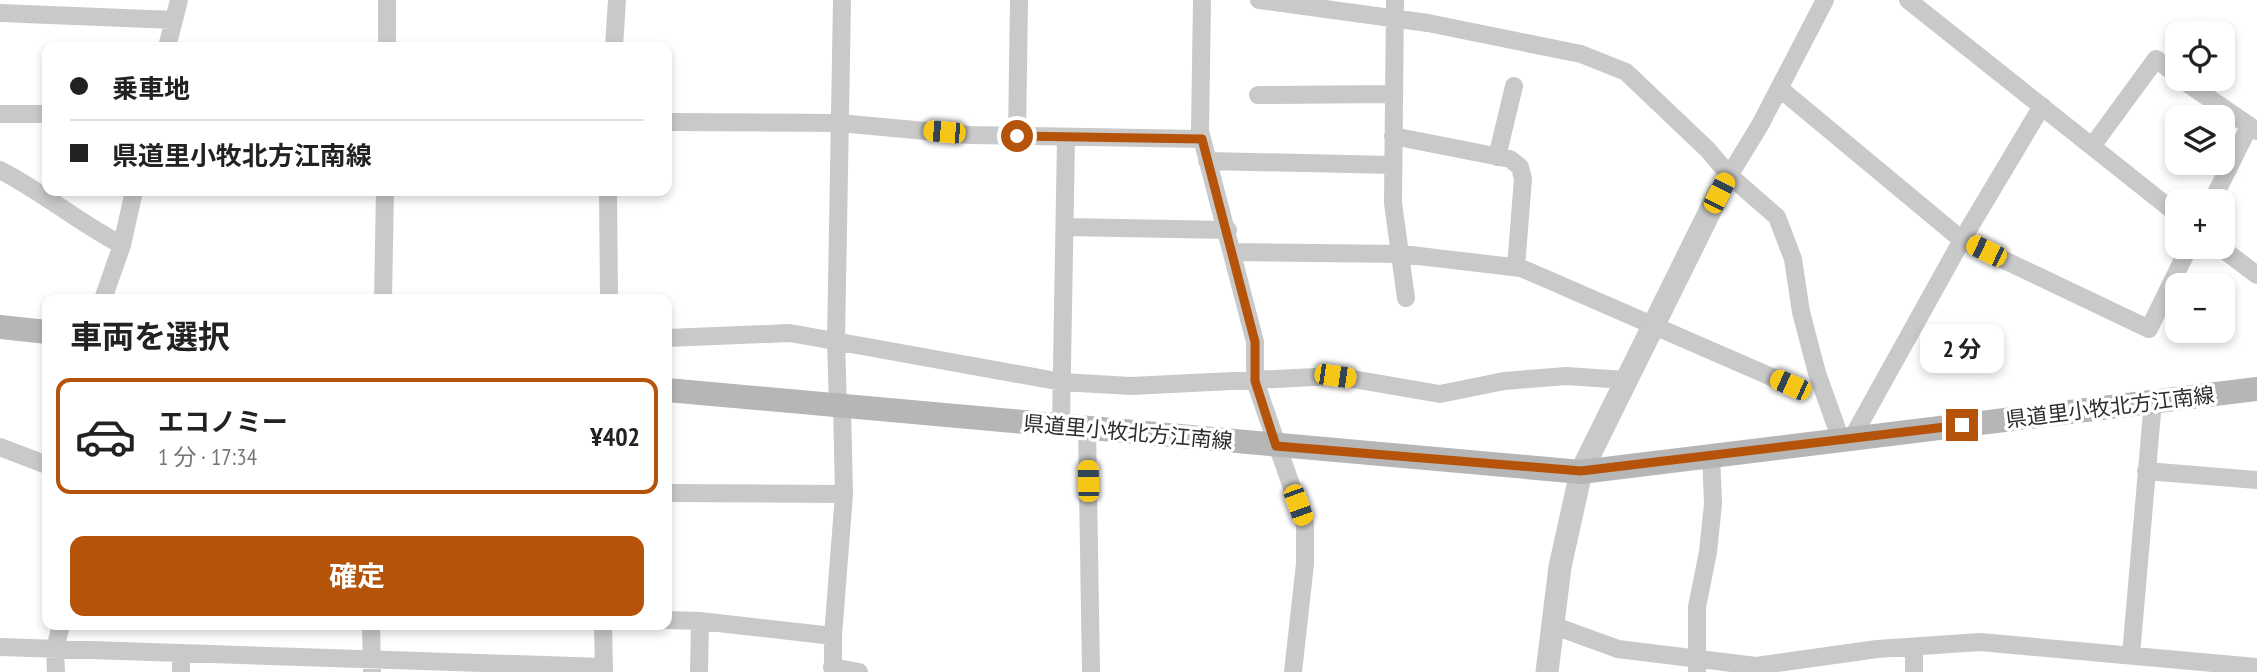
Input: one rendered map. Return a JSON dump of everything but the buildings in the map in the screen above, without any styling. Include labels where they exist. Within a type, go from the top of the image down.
[{"type":"main road","points":[[0,327],[42,331]]},
{"type":"main road","name":"県道里小牧北方江南線","points":[[672,390],[1581,471],[2257,389]]},
{"type":"street","points":[[168,42],[179,0]]},
{"type":"street","points":[[387,0],[387,42]]},
{"type":"street","points":[[614,42],[617,0]]},
{"type":"street","points":[[842,0],[836,341],[844,494],[833,669],[859,672]]},
{"type":"street","points":[[1017,136],[1019,0]]},
{"type":"street","points":[[1202,0],[1202,139],[1228,230],[1255,342],[1255,381],[1305,525],[1305,564],[1293,672]]},
{"type":"street","points":[[1259,0],[1395,9],[1581,54],[1626,72],[1688,130],[1724,184],[1777,218],[1786,235],[1807,337],[1847,439]]},
{"type":"street","points":[[1547,672],[1560,567],[1581,471],[1724,184],[1825,0]]},
{"type":"street","points":[[1908,0],[2165,204]]},
{"type":"street","points":[[1395,9],[1393,202],[1406,298]]},
{"type":"street","points":[[0,13],[174,20]]},
{"type":"street","points":[[2093,145],[2156,59],[2165,66]]},
{"type":"street","points":[[1497,157],[1514,86]]},
{"type":"street","points":[[1779,88],[1962,240],[2149,329],[2183,259]]},
{"type":"street","points":[[2198,91],[2253,129],[2219,189]]},
{"type":"street","points":[[1258,95],[1393,94]]},
{"type":"street","points":[[1847,439],[2042,106]]},
{"type":"street","points":[[0,114],[42,114]]},
{"type":"street","points":[[672,122],[839,123],[1017,136],[1202,139]]},
{"type":"street","points":[[1393,136],[1510,159],[1520,167],[1522,179],[1516,267]]},
{"type":"street","points":[[1061,425],[1066,137]]},
{"type":"street","points":[[1207,162],[1393,165]]},
{"type":"street","points":[[0,170],[42,194]]},
{"type":"street","points":[[44,196],[99,233],[122,245]]},
{"type":"street","points":[[105,294],[122,245],[133,196]]},
{"type":"street","points":[[383,294],[385,196]]},
{"type":"street","points":[[608,196],[608,294]]},
{"type":"street","points":[[1065,227],[1228,230]]},
{"type":"street","points":[[1233,252],[1402,254],[1516,267],[1566,285],[1790,385]]},
{"type":"street","points":[[2235,258],[2257,275]]},
{"type":"street","points":[[672,338],[790,333],[1062,382],[1131,386],[1335,376],[1440,394],[1504,381],[1566,376],[1626,380]]},
{"type":"street","points":[[2131,656],[2153,401]]},
{"type":"street","points":[[1087,427],[1091,672]]},
{"type":"street","points":[[0,447],[42,463]]},
{"type":"street","points":[[1697,666],[1697,607],[1708,552],[1713,503],[1711,454]]},
{"type":"street","points":[[2146,471],[2257,480]]},
{"type":"street","points":[[672,493],[844,494]]},
{"type":"street","points":[[672,620],[833,636]]},
{"type":"street","points":[[699,672],[700,621]]},
{"type":"street","points":[[1552,625],[1618,649],[1697,666],[1756,666],[1877,649],[1914,649],[1979,642],[2257,667]]},
{"type":"street","points":[[56,672],[55,649],[60,630]]},
{"type":"street","points":[[371,630],[372,665]]},
{"type":"street","points":[[0,648],[55,649],[181,663],[604,669],[603,630]]},
{"type":"street","points":[[1914,649],[1914,672]]},
{"type":"route","points":[[1017,136],[1202,139],[1255,342],[1255,381],[1276,446],[1581,471],[1962,425]]}]
